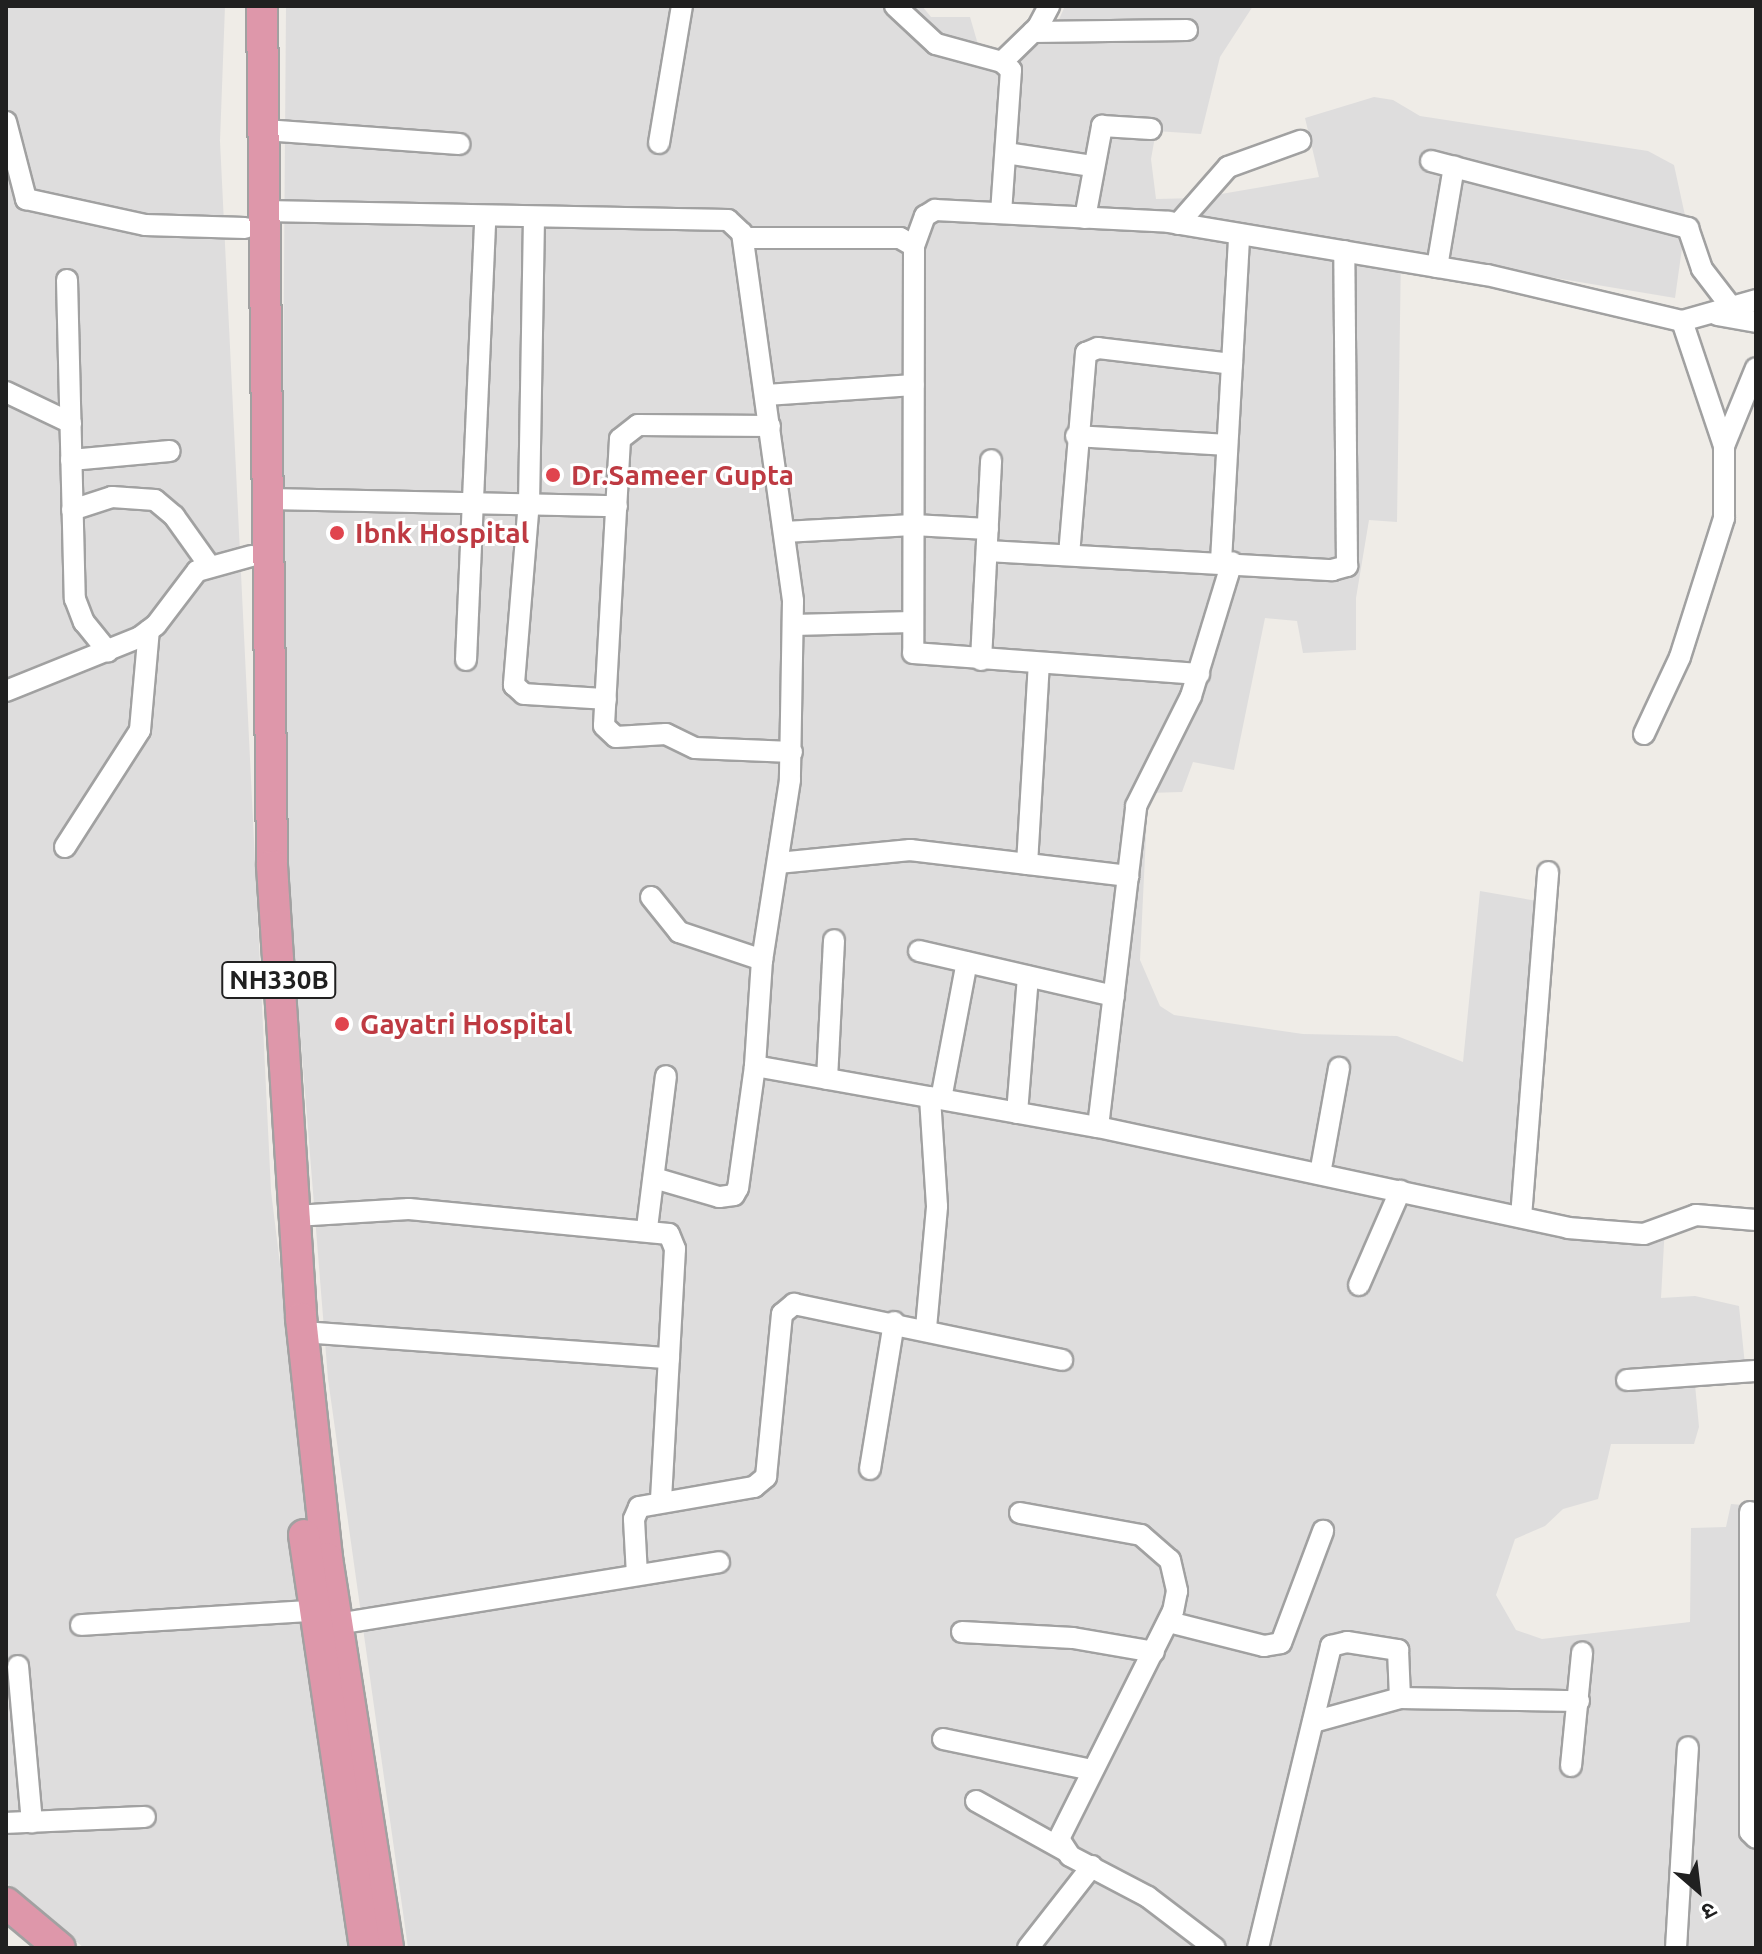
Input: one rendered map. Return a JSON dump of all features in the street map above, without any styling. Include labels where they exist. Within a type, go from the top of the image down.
[{"type":"highway","name":"NH330B","points":[[244,6],[269,499],[272,866],[302,1332],[324,1618],[388,1948]]},
{"type":"highway","name":"NH330B","points":[[262,6],[264,130],[255,220],[251,556],[260,891],[285,1340],[324,1618],[365,1948]]},
{"type":"highway","points":[[6,1903],[60,1948]]},
{"type":"street","points":[[659,143],[682,6]]},
{"type":"street","points":[[895,6],[936,44],[1002,62],[1012,80],[1001,213]]},
{"type":"street","points":[[1002,62],[1033,32],[1049,6]]},
{"type":"street","points":[[1033,32],[1187,30]]},
{"type":"street","points":[[6,122],[13,184],[26,199],[145,225],[255,220],[485,217],[728,220],[737,224],[744,238],[784,532],[793,625],[792,752],[762,960],[755,1066],[734,1195],[719,1197],[654,1178]]},
{"type":"street","points":[[1085,218],[1092,166],[1102,126],[1151,129]]},
{"type":"street","points":[[264,130],[460,144]]},
{"type":"street","points":[[1178,224],[1228,167],[1300,141]]},
{"type":"street","points":[[1006,153],[1092,166]]},
{"type":"street","points":[[1431,161],[1688,228],[1702,269],[1723,312],[1756,322]]},
{"type":"street","points":[[1437,267],[1454,166]]},
{"type":"street","points":[[1199,674],[913,653],[914,246],[929,211],[1178,224],[1437,267],[1682,321],[1723,312],[1756,300]]},
{"type":"street","points":[[466,660],[485,217]]},
{"type":"street","points":[[534,218],[529,501],[514,685],[524,694],[606,699]]},
{"type":"street","points":[[1098,1127],[1136,806],[1199,674],[1227,561],[1227,445],[1239,234]]},
{"type":"street","points":[[744,238],[900,238],[914,246]]},
{"type":"street","points":[[987,551],[1227,561],[1332,570],[1350,560],[1344,251]]},
{"type":"street","points":[[67,280],[75,599],[84,622],[108,652]]},
{"type":"street","points":[[1644,734],[1680,657],[1724,518],[1724,446],[1682,321]]},
{"type":"street","points":[[1069,555],[1083,360],[1092,349],[1232,364]]},
{"type":"street","points":[[1724,446],[1756,368]]},
{"type":"street","points":[[766,395],[914,385]]},
{"type":"street","points":[[6,392],[71,423]]},
{"type":"street","points":[[770,426],[631,428],[620,439],[604,726],[616,737],[666,734],[695,748],[792,752]]},
{"type":"street","points":[[1076,436],[1227,445]]},
{"type":"street","points":[[71,460],[170,451]]},
{"type":"street","points":[[981,660],[991,460]]},
{"type":"street","points":[[72,510],[112,497],[155,500],[174,516],[209,565]]},
{"type":"street","points":[[269,499],[529,501],[617,506]]},
{"type":"street","points":[[784,532],[913,525],[988,529]]},
{"type":"street","points":[[6,691],[108,652],[149,630],[197,571],[209,565],[251,556]]},
{"type":"street","points":[[793,625],[912,622]]},
{"type":"street","points":[[65,847],[140,730],[149,630]]},
{"type":"street","points":[[1027,864],[1039,663]]},
{"type":"street","points":[[778,863],[910,850],[1128,876]]},
{"type":"street","points":[[1521,1217],[1548,872]]},
{"type":"street","points":[[651,897],[679,932],[762,960]]},
{"type":"street","points":[[827,1079],[834,940]]},
{"type":"street","points":[[919,951],[1114,996]]},
{"type":"street","points":[[926,1328],[937,1206],[936,1098],[967,962]]},
{"type":"street","points":[[1017,1113],[1028,976]]},
{"type":"street","points":[[755,1066],[1098,1127],[1568,1228],[1644,1234],[1696,1215],[1756,1220]]},
{"type":"street","points":[[1320,1174],[1339,1068]]},
{"type":"street","points":[[647,1228],[666,1076]]},
{"type":"street","points":[[1359,1285],[1400,1191]]},
{"type":"street","points":[[295,1216],[409,1209],[647,1228],[669,1234],[675,1249],[661,1501]]},
{"type":"street","points":[[637,1575],[635,1513],[646,1503],[761,1484],[787,1307],[803,1304],[926,1328],[1062,1360]]},
{"type":"street","points":[[870,1469],[894,1322]]},
{"type":"street","points":[[302,1332],[669,1358]]},
{"type":"street","points":[[1627,1380],[1756,1371]]},
{"type":"street","points":[[1750,1512],[1750,1832],[1756,1838]]},
{"type":"street","points":[[1020,1513],[1152,1540],[1170,1560],[1175,1575],[1169,1622],[1059,1832],[1064,1850]]},
{"type":"street","points":[[1169,1622],[1264,1646],[1281,1643],[1323,1531]]},
{"type":"street","points":[[81,1625],[324,1618],[719,1562]]},
{"type":"street","points":[[962,1632],[1073,1638],[1154,1652]]},
{"type":"street","points":[[1258,1948],[1329,1650],[1335,1644],[1398,1650],[1400,1698]]},
{"type":"street","points":[[1571,1766],[1582,1653]]},
{"type":"street","points":[[18,1666],[32,1822]]},
{"type":"street","points":[[1313,1722],[1400,1698],[1579,1701]]},
{"type":"street","points":[[943,1739],[1092,1770]]},
{"type":"street","points":[[1676,1948],[1688,1747]]},
{"type":"street","points":[[976,1801],[1148,1897],[1215,1948]]},
{"type":"street","points":[[6,1823],[145,1817]]},
{"type":"street","points":[[1028,1948],[1092,1866]]},
{"type":"shaded area","points":[[6,6],[225,6],[220,141],[271,1191],[364,1948],[84,1948],[6,1882]]},
{"type":"shaded area","points":[[286,6],[922,6],[931,17],[970,17],[979,48],[1030,50],[1051,37],[1065,6],[1253,6],[1220,57],[1201,134],[1156,131],[1151,159],[1156,199],[1198,198],[1319,177],[1305,118],[1374,97],[1393,100],[1420,116],[1648,151],[1674,165],[1686,220],[1675,298],[1401,252],[1397,522],[1369,520],[1356,598],[1356,650],[1303,653],[1297,621],[1265,618],[1234,770],[1193,762],[1182,792],[1148,793],[1140,960],[1160,1006],[1174,1015],[1303,1034],[1397,1036],[1463,1062],[1480,891],[1549,903],[1523,1210],[1535,1216],[1665,1225],[1661,1298],[1695,1296],[1739,1306],[1745,1365],[1694,1374],[1699,1427],[1694,1444],[1611,1444],[1598,1499],[1563,1509],[1545,1526],[1515,1539],[1496,1595],[1516,1630],[1542,1639],[1690,1622],[1691,1528],[1726,1527],[1731,1504],[1756,1506],[1756,1948],[408,1948],[328,1379],[291,918],[281,666]]},
{"type":"place","name":"Dr.Sameer Gupta","points":[[553,475]]},
{"type":"place","name":"Ibnk Hospital","points":[[337,533]]},
{"type":"place","name":"Gayatri Hospital","points":[[342,1024]]}]
